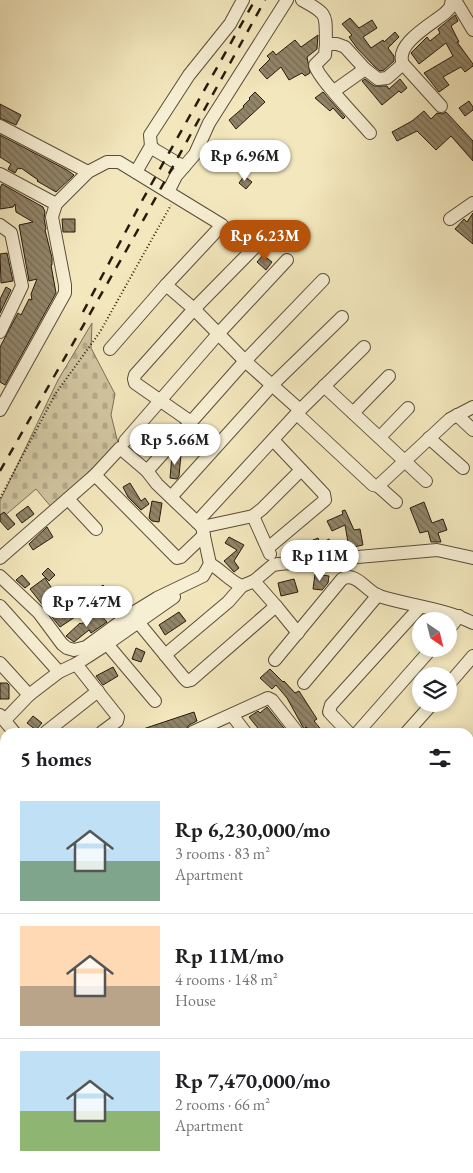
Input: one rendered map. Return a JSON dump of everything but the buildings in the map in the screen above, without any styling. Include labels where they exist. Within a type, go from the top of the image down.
[{"type":"street","points":[[143,160],[152,131],[189,75],[230,24],[243,0]]},
{"type":"street","points":[[175,184],[195,154],[209,123],[287,0]]},
{"type":"street","points":[[302,0],[324,14],[326,19],[326,55],[315,67],[324,81],[370,133]]},
{"type":"street","points":[[454,0],[473,30]]},
{"type":"street","points":[[441,106],[403,64],[401,55],[412,38],[446,14],[454,0]]},
{"type":"street","points":[[326,44],[337,44],[345,47],[378,80],[386,78],[403,64]]},
{"type":"street","points":[[334,91],[365,69]]},
{"type":"street","points":[[0,126],[88,172]]},
{"type":"street","points":[[2,401],[65,293],[52,217],[56,204],[88,172],[107,162],[143,160],[155,150],[175,184]]},
{"type":"street","points":[[110,349],[222,225],[175,184],[143,160]]},
{"type":"street","points":[[0,174],[56,204]]},
{"type":"street","points":[[450,218],[473,203]]},
{"type":"street","points":[[0,225],[11,233],[22,286],[0,332]]},
{"type":"street","points":[[191,422],[135,383],[135,375],[258,244]]},
{"type":"street","points":[[125,440],[218,334],[287,260]]},
{"type":"street","points":[[146,471],[245,361],[323,280]]},
{"type":"street","points":[[166,285],[272,385],[373,485],[378,486],[396,502]]},
{"type":"street","points":[[171,497],[272,385],[342,317]]},
{"type":"street","points":[[95,475],[177,558],[181,557],[201,528],[273,440],[298,412],[364,347]]},
{"type":"street","points":[[353,413],[388,376]]},
{"type":"street","points":[[324,386],[426,481]]},
{"type":"street","points":[[378,486],[450,419],[473,407]]},
{"type":"street","points":[[380,438],[408,408]]},
{"type":"street","points":[[457,415],[473,430]]},
{"type":"street","points":[[429,438],[463,468]]},
{"type":"street","points":[[268,548],[325,500],[324,494],[273,440]]},
{"type":"street","points":[[0,558],[95,475],[120,448],[146,471],[201,528],[210,564],[203,576],[107,644],[60,672],[29,695],[2,718],[11,728]]},
{"type":"street","points":[[201,528],[252,516],[262,509],[301,470]]},
{"type":"street","points":[[68,499],[96,529]]},
{"type":"street","points":[[252,516],[268,548],[273,565]]},
{"type":"street","points":[[165,655],[248,583],[273,565],[437,550],[473,558]]},
{"type":"street","points":[[210,564],[219,569],[231,581],[248,583],[276,606],[298,633]]},
{"type":"street","points":[[0,576],[39,613],[62,644],[74,650],[86,648],[151,602],[203,576]]},
{"type":"street","points":[[275,660],[342,579],[347,576],[353,577],[378,595],[460,616],[473,623]]},
{"type":"street","points":[[304,683],[378,595]]},
{"type":"street","points":[[0,606],[60,672]]},
{"type":"street","points":[[138,622],[187,681],[192,680],[276,606]]},
{"type":"street","points":[[344,728],[329,712],[331,706],[420,607]]},
{"type":"street","points":[[107,644],[155,700]]},
{"type":"street","points":[[457,675],[473,656]]},
{"type":"street","points":[[362,728],[423,658]]},
{"type":"street","points":[[0,663],[29,695]]},
{"type":"street","points":[[76,664],[118,717],[107,728]]},
{"type":"street","points":[[51,728],[98,691]]},
{"type":"street","points":[[204,728],[268,698],[272,700],[294,728]]},
{"type":"street","points":[[411,728],[425,712]]},
{"type":"street","points":[[232,715],[242,728]]},
{"type":"path","points":[[0,498],[56,393],[104,324],[165,218],[175,184]]},
{"type":"green space","points":[[92,323],[91,348],[115,394],[111,415],[118,443],[52,508],[36,489],[2,518],[0,517],[0,501],[58,380]]},
{"type":"railway","points":[[83,312],[143,199],[255,0]]},
{"type":"railway","points":[[0,471],[135,235],[265,0]]}]
